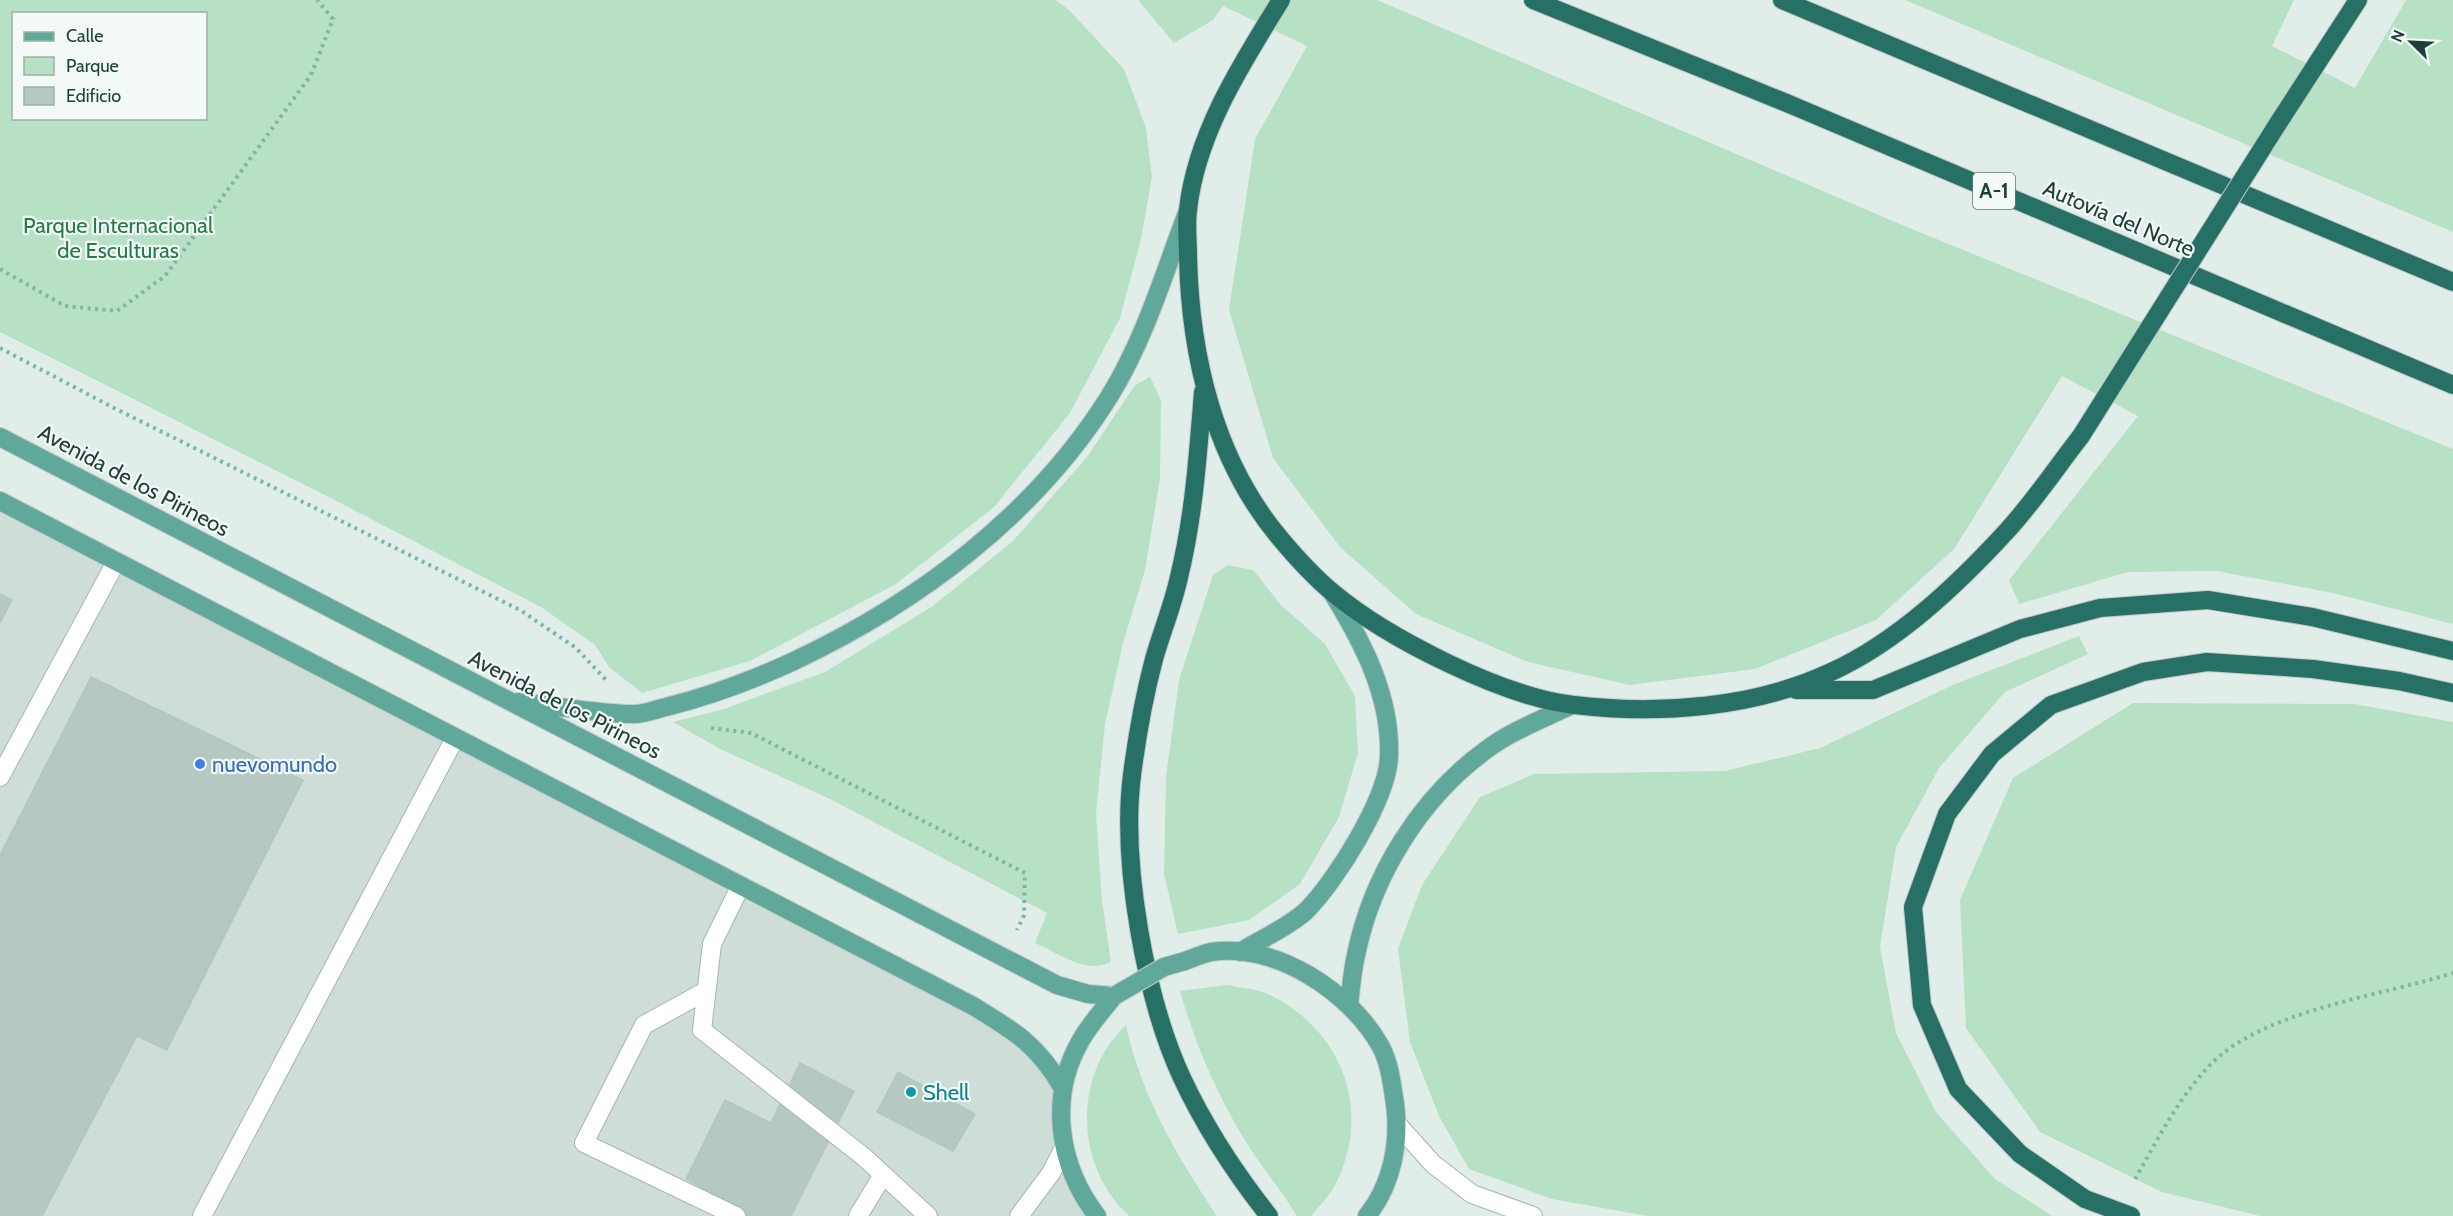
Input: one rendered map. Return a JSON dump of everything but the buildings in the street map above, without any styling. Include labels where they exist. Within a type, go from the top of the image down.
[{"type":"highway","points":[[1281,0],[1250,50],[1211,127],[1194,178],[1187,211],[1189,301],[1204,387],[1234,469],[1277,535],[1332,592],[1396,636],[1498,686],[1572,705],[1647,709],[1713,705],[1785,690],[1832,672],[1872,650],[1935,601],[2007,532],[2080,436],[2358,0]]},
{"type":"highway","name":"Autovía del Norte","points":[[1533,0],[1789,104],[2453,385]]},
{"type":"highway","points":[[1782,0],[2453,282]]},
{"type":"highway","points":[[2342,26],[2349,0]]},
{"type":"highway","points":[[1204,387],[1194,505],[1179,578],[1154,660],[1139,728],[1132,777],[1129,828],[1143,942],[1162,1024],[1181,1077],[1208,1128],[1240,1180],[1269,1216]]},
{"type":"highway","points":[[1785,690],[1873,690],[2020,629],[2100,608],[2208,600],[2312,617],[2453,651]]},
{"type":"highway","points":[[2132,1216],[2085,1199],[2020,1154],[1958,1089],[1922,1005],[1913,907],[1947,813],[1992,754],[2051,705],[2143,672],[2207,662],[2313,669],[2399,681],[2453,693]]},
{"type":"main road","points":[[506,700],[636,714],[687,702],[768,673],[844,638],[916,592],[989,536],[1040,489],[1110,395],[1132,350],[1187,211]]},
{"type":"main road","name":"Avenida de los Pirineos","points":[[0,436],[1057,985],[1088,994],[1114,996]]},
{"type":"main road","points":[[0,501],[973,1006],[1032,1045],[1048,1063],[1062,1087]]},
{"type":"main road","points":[[1240,952],[1305,911],[1338,870],[1377,803],[1389,757],[1378,682],[1363,643],[1332,592]]},
{"type":"main road","points":[[1349,1005],[1355,956],[1366,918],[1411,826],[1447,781],[1487,749],[1572,705]]},
{"type":"main road","points":[[1097,1216],[1085,1200],[1063,1150],[1062,1087],[1080,1041],[1114,996],[1164,967],[1211,952],[1240,952],[1283,963],[1309,976],[1349,1005],[1365,1021],[1382,1049],[1390,1076],[1398,1125],[1395,1154],[1385,1184],[1367,1216]]},
{"type":"street","points":[[0,777],[116,562]]},
{"type":"street","points":[[202,1216],[455,738]]},
{"type":"street","points":[[740,887],[712,944],[702,1030],[884,1175],[928,1216]]},
{"type":"street","points":[[706,991],[644,1025],[584,1143],[736,1216]]},
{"type":"street","points":[[1398,1125],[1433,1164],[1472,1194],[1533,1216]]},
{"type":"street","points":[[1019,1216],[1051,1173],[1063,1150]]},
{"type":"street","points":[[858,1216],[884,1175]]},
{"type":"path","points":[[0,269],[65,306],[117,311],[165,276],[311,75],[333,19],[317,0]]},
{"type":"path","points":[[0,348],[114,408],[520,610],[576,648],[636,714]]},
{"type":"path","points":[[707,727],[751,733],[1025,873],[1024,915],[1005,956]]},
{"type":"path","points":[[2135,1179],[2165,1123],[2211,1064],[2251,1034],[2308,1013],[2453,973]]},
{"type":"shaded area","points":[[0,501],[973,1006],[1048,1063],[1061,1119],[1097,1216],[0,1216]]},
{"type":"green space","name":"Parque Internacional de Esculturas","points":[[0,0],[1055,0],[1068,9],[1124,69],[1146,128],[1152,177],[1141,239],[1120,318],[1070,413],[994,507],[896,584],[750,661],[642,693],[609,667],[595,645],[541,607],[317,491],[0,332]]},
{"type":"green space","points":[[1138,0],[1377,0],[1902,225],[2453,449],[2453,624],[2333,593],[2217,571],[2128,572],[2019,604],[2009,580],[2138,416],[2062,376],[1954,549],[1876,620],[1755,669],[1630,685],[1528,662],[1416,614],[1340,547],[1273,458],[1229,310],[1255,139],[1307,46],[1223,6],[1213,20],[1174,43]]},
{"type":"green space","points":[[1905,0],[2294,0],[2272,46],[2355,88],[2406,0],[2453,0],[2453,232]]},
{"type":"green space","points":[[1150,377],[1161,400],[1160,478],[1145,570],[1123,643],[1105,724],[1096,813],[1102,901],[1111,962],[1092,966],[1073,961],[1035,943],[1047,913],[830,799],[720,749],[673,722],[724,709],[825,672],[933,606],[1013,541],[1087,457],[1135,385]]},
{"type":"green space","points":[[1228,565],[1253,570],[1281,605],[1325,644],[1355,696],[1358,753],[1339,817],[1300,884],[1249,920],[1178,934],[1164,874],[1166,777],[1179,680],[1213,575]]},
{"type":"green space","points":[[2079,636],[2088,654],[2005,692],[1939,768],[1896,847],[1880,947],[1896,1033],[1936,1112],[1995,1179],[2052,1216],[1648,1216],[1552,1199],[1469,1169],[1439,1116],[1410,1042],[1398,949],[1422,885],[1480,797],[1534,774],[1725,771],[1820,748],[1955,684]]},
{"type":"green space","points":[[2133,703],[2355,704],[2453,722],[2453,1216],[2260,1216],[2162,1192],[2040,1132],[1966,1028],[1960,900],[2013,778]]},
{"type":"green space","points":[[1227,985],[1267,994],[1296,1011],[1316,1029],[1332,1050],[1343,1074],[1350,1099],[1351,1125],[1347,1152],[1336,1184],[1311,1216],[1297,1216],[1247,1144],[1217,1089],[1193,1031],[1180,991]]},
{"type":"green space","points":[[1126,1025],[1141,1076],[1162,1125],[1217,1216],[1129,1216],[1111,1196],[1098,1172],[1090,1147],[1087,1121],[1089,1095],[1096,1069],[1108,1046]]},
{"type":"place","name":"nuevomundo","points":[[200,764]]},
{"type":"place","name":"Shell","points":[[911,1092]]}]
